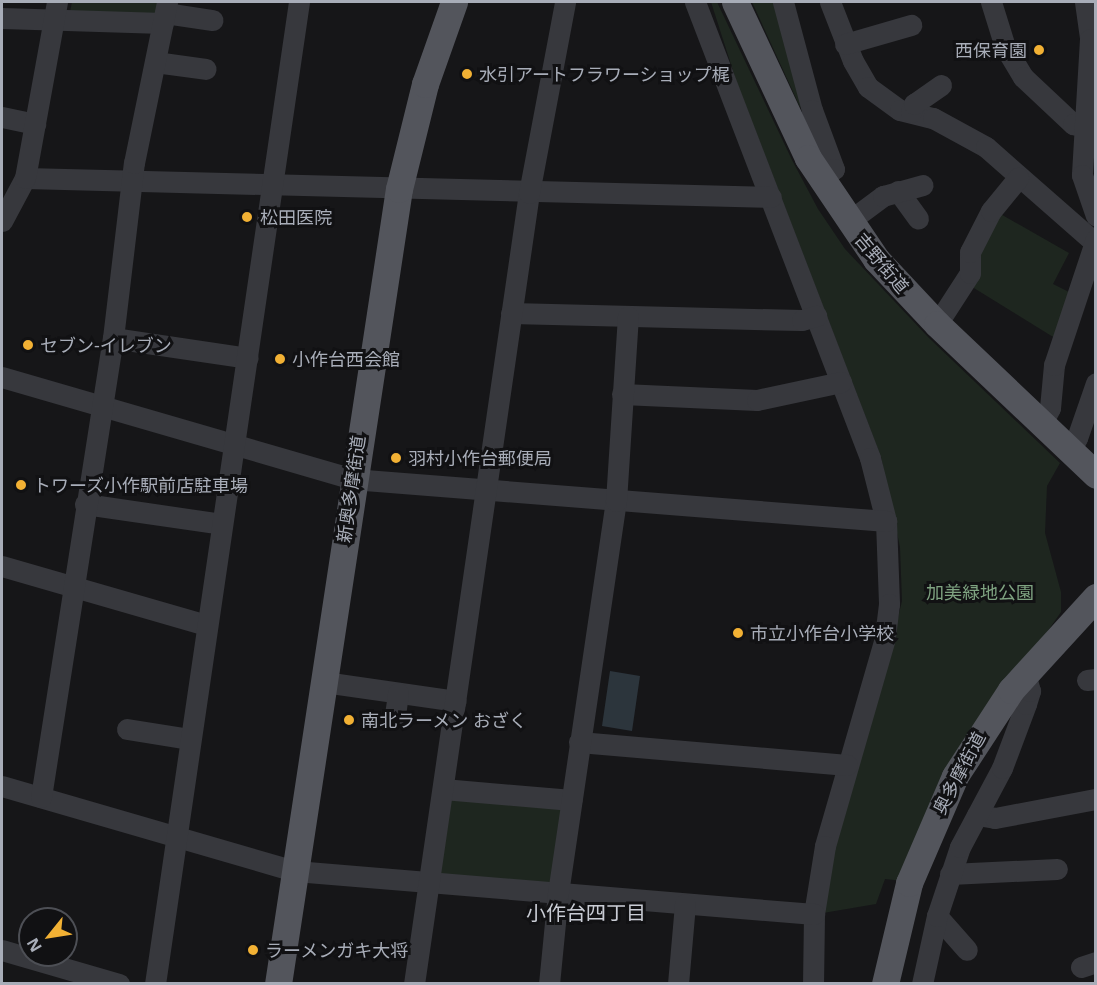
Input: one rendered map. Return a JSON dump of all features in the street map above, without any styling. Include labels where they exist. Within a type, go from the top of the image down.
[{"type":"main road","name":"新奥多摩街道","points":[[278,984],[352,479],[399,189],[425,84],[454,2]]},
{"type":"main road","name":"吉野街道","points":[[735,2],[820,178],[848,222],[898,284],[937,324],[1095,475]]},
{"type":"main road","name":"奥多摩街道","points":[[885,984],[909,883],[942,801],[987,723],[1025,674],[1095,597]]},
{"type":"street","points":[[155,984],[274,186],[299,2]]},
{"type":"street","points":[[414,984],[488,491],[529,193],[566,2]]},
{"type":"street","points":[[695,2],[870,458],[886,521],[889,604],[885,638],[825,846],[814,914],[813,984]]},
{"type":"street","points":[[783,2],[812,110],[834,169],[820,178]]},
{"type":"street","points":[[830,2],[845,44],[868,87],[893,105],[933,118],[986,147],[1018,178],[1094,241],[1054,365],[1050,408],[1042,423]]},
{"type":"street","points":[[991,2],[1005,47],[1023,77],[1073,124],[1082,126]]},
{"type":"street","points":[[1089,6],[1090,39],[1082,126],[1082,175],[1095,216]]},
{"type":"street","points":[[3,216],[25,178],[56,10]]},
{"type":"street","points":[[2,18],[56,10],[165,12],[212,20]]},
{"type":"street","points":[[41,797],[100,406],[113,338],[132,182],[165,12]]},
{"type":"street","points":[[845,44],[911,24]]},
{"type":"street","points":[[155,62],[206,69]]},
{"type":"street","points":[[911,112],[914,104],[941,85]]},
{"type":"street","points":[[2,117],[35,124]]},
{"type":"street","points":[[25,178],[529,193],[771,197]]},
{"type":"street","points":[[937,324],[970,273],[970,252],[992,211],[1018,178]]},
{"type":"street","points":[[848,222],[868,204],[898,191],[923,185]]},
{"type":"street","points":[[898,191],[918,219]]},
{"type":"street","points":[[512,313],[802,320],[816,316]]},
{"type":"street","points":[[549,984],[558,893],[616,501],[628,316]]},
{"type":"street","points":[[113,338],[248,358]]},
{"type":"street","points":[[2,377],[352,479],[886,521]]},
{"type":"street","points":[[622,394],[757,400],[841,382]]},
{"type":"street","points":[[1069,450],[1077,438],[1095,383]]},
{"type":"street","points":[[85,504],[222,524]]},
{"type":"street","points":[[2,566],[207,625]]},
{"type":"street","points":[[922,984],[937,916],[950,874],[1002,768],[1030,692],[1025,674]]},
{"type":"street","points":[[324,682],[456,701]]},
{"type":"street","points":[[395,715],[398,693]]},
{"type":"street","points":[[127,729],[190,739]]},
{"type":"street","points":[[579,742],[847,765]]},
{"type":"street","points":[[2,786],[295,871],[814,914]]},
{"type":"street","points":[[443,789],[572,800]]},
{"type":"street","points":[[977,815],[995,818],[1095,799]]},
{"type":"street","points":[[950,874],[1029,877],[1057,869]]},
{"type":"street","points":[[678,984],[685,904]]},
{"type":"street","points":[[937,916],[967,950]]},
{"type":"street","points":[[2,950],[48,974],[118,984]]},
{"type":"green space","points":[[72,2],[165,2],[159,24],[68,21]]},
{"type":"green space","name":"加美緑地公園","points":[[711,2],[717,2],[792,160],[818,209],[845,249],[929,338],[1060,463],[1047,486],[1045,533],[1061,592],[1061,612],[1033,652],[904,881],[885,879],[876,904],[823,913],[832,850],[884,677],[902,601],[900,547],[881,457],[736,80]]},
{"type":"green space","points":[[752,2],[779,2],[805,106],[800,107]]},
{"type":"green space","points":[[997,212],[1069,253],[1053,284],[1073,294],[1058,340],[969,285],[973,256]]},
{"type":"green space","points":[[449,799],[563,808],[552,880],[547,885],[443,876],[438,870]]},
{"type":"shaded area","points":[[610,671],[640,676],[632,731],[602,726]]},
{"type":"place","name":"西保育園","points":[[1039,50]]},
{"type":"place","name":"水引アートフラワーショップ梶","points":[[467,74]]},
{"type":"place","name":"松田医院","points":[[247,217]]},
{"type":"place","name":"セブン-イレブン","points":[[28,345]]},
{"type":"place","name":"小作台西会館","points":[[280,359]]},
{"type":"place","name":"羽村小作台郵便局","points":[[396,458]]},
{"type":"place","name":"トワーズ小作駅前店駐車場","points":[[21,485]]},
{"type":"place","name":"市立小作台小学校","points":[[738,633]]},
{"type":"place","name":"南北ラーメン おざく","points":[[349,720]]},
{"type":"place","name":"ラーメンガキ大将","points":[[253,950]]},
{"type":"district","name":"小作台四丁目","points":[[586,912]]}]
